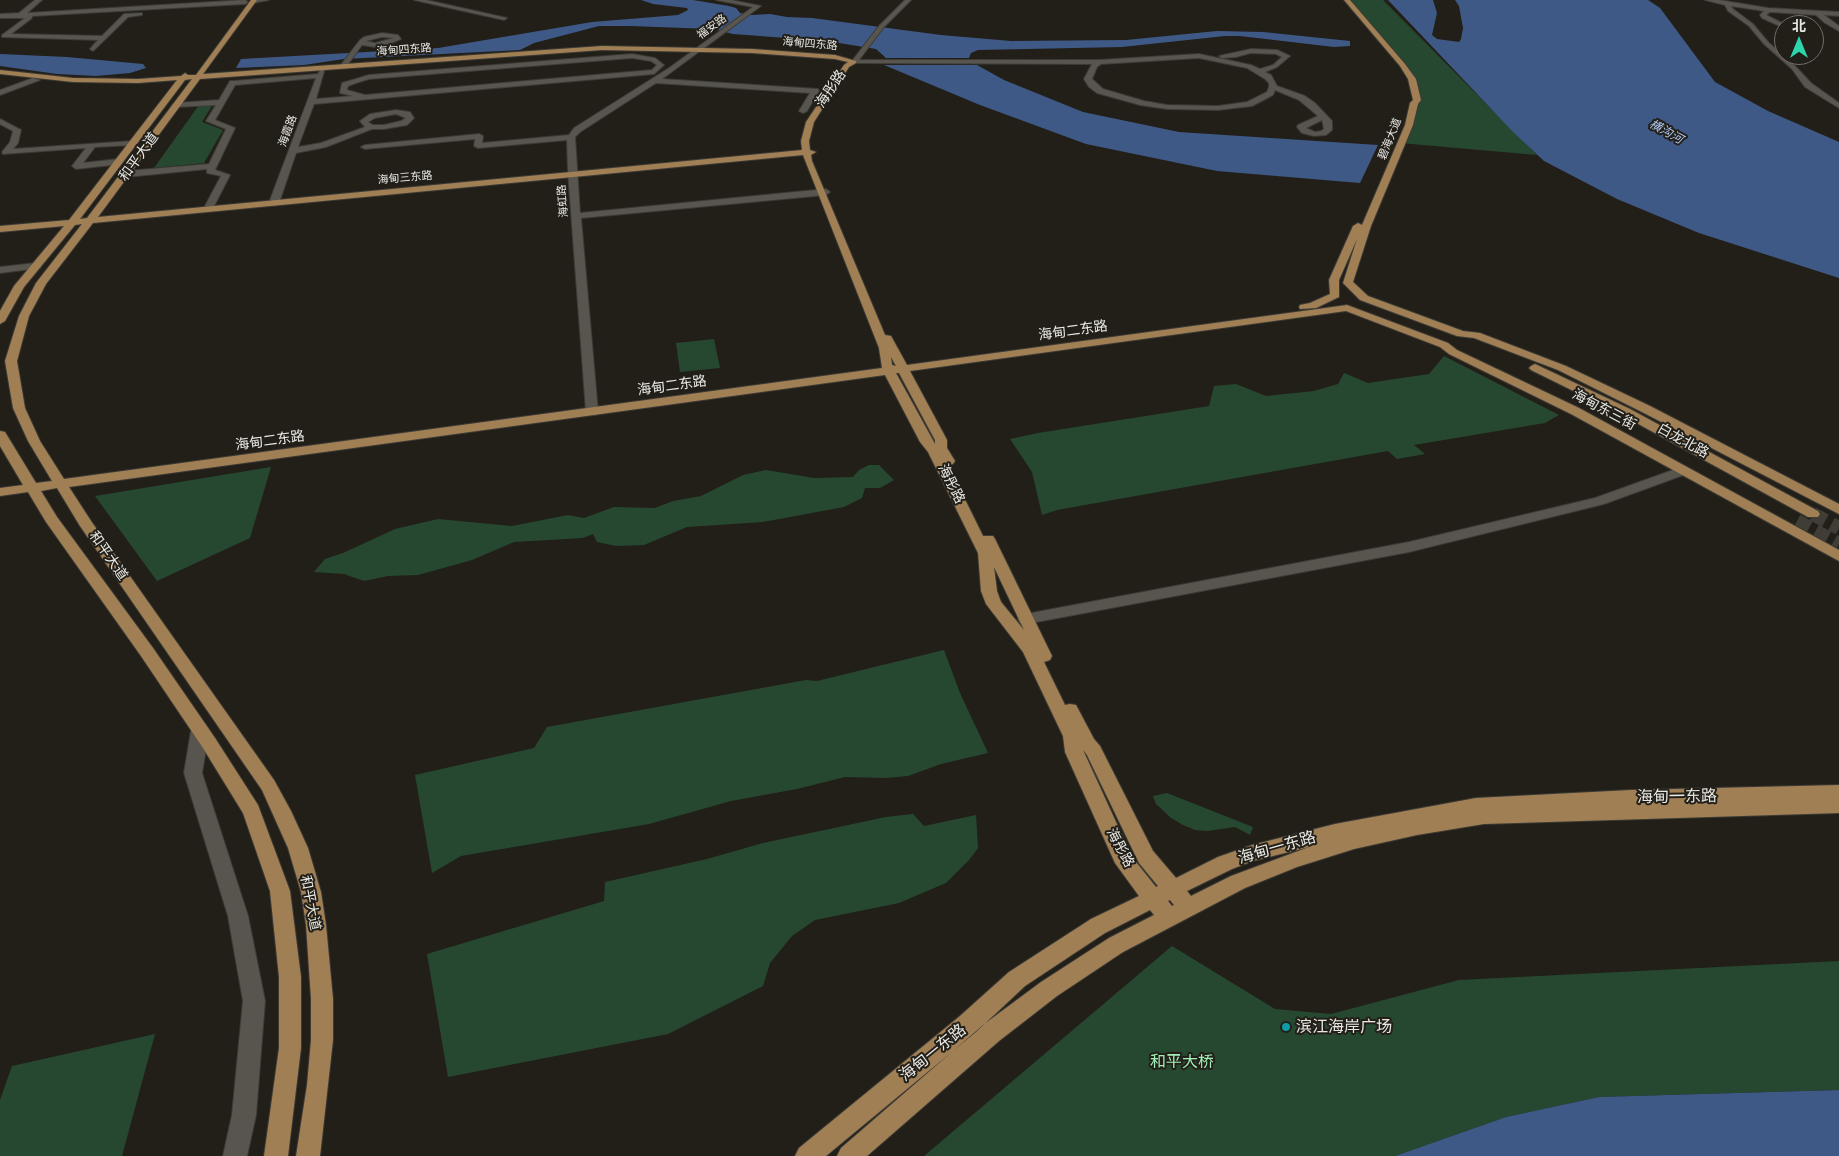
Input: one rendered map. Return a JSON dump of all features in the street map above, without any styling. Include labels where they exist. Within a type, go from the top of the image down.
[{"type":"main road","points":[[201,55],[206,52],[250,0]]},
{"type":"main road","name":"和平大道","points":[[122,168],[133,143],[190,76],[250,0]]},
{"type":"main road","name":"碧海大道","points":[[1335,295],[1334,280],[1404,124],[1409,98],[1407,84],[1399,68],[1345,0]]},
{"type":"main road","name":"碧海大道","points":[[1345,0],[1406,69],[1414,83],[1417,100],[1414,103],[1409,124],[1366,226],[1348,283],[1364,298]]},
{"type":"main road","name":"海甸四东路","points":[[0,74],[86,81],[125,81],[575,49],[696,50],[797,56],[854,62]]},
{"type":"main road","name":"海甸四东路","points":[[0,74],[36,80],[97,84],[190,76],[322,73],[596,50],[696,50]]},
{"type":"main road","name":"海彤路","points":[[854,62],[846,66],[810,122],[805,141],[809,151],[808,161],[824,192],[885,348],[941,440],[941,448],[1063,695],[1088,744],[1094,751],[1146,857],[1188,908]]},
{"type":"main road","name":"和平大道","points":[[190,76],[176,105],[122,168],[82,219],[41,283],[24,316],[11,361],[14,368],[16,395],[23,419],[59,481],[125,581],[268,785],[282,810],[298,848],[311,892],[316,925],[322,999],[322,1040],[318,1085],[308,1156]]},
{"type":"main road","name":"海甸三东路","points":[[0,230],[82,219],[809,151]]},
{"type":"main road","points":[[0,225],[572,173]]},
{"type":"main road","name":"和平大道","points":[[0,321],[17,290],[36,266],[82,219]]},
{"type":"main road","name":"海甸东三街","points":[[1335,295],[1364,298],[1461,334],[1476,335],[1582,378],[1654,413],[1839,510]]},
{"type":"main road","points":[[1335,295],[1347,308],[1364,298]]},
{"type":"main road","name":"海甸二东路","points":[[895,367],[1312,306],[1335,295]]},
{"type":"main road","name":"海甸东三街","points":[[1347,308],[1444,345],[1453,352],[1575,411],[1839,556]]},
{"type":"main road","name":"海甸二东路","points":[[0,484],[30,484],[59,481],[895,367],[1347,308]]},
{"type":"main road","name":"白龙北路","points":[[1461,334],[1468,340],[1598,397],[1813,514]]},
{"type":"main road","name":"白龙北路","points":[[1444,345],[1460,348],[1483,357],[1566,395],[1797,521]]},
{"type":"main road","name":"海彤路","points":[[895,367],[926,442],[934,451],[985,553],[989,591],[994,604],[1030,649],[1072,736],[1074,752],[1125,863],[1169,918]]},
{"type":"main road","name":"和平大道","points":[[0,435],[79,560],[147,652],[200,730],[251,810],[264,841],[280,891],[290,977],[291,1026],[289,1066],[276,1156]]},
{"type":"main road","name":"海甸二东路","points":[[0,492],[30,484]]},
{"type":"main road","name":"海甸一东路","points":[[807,1156],[968,1024],[1016,979],[1098,926],[1224,863],[1252,853],[1345,830],[1476,806],[1631,798],[1839,793]]},
{"type":"main road","name":"海甸一东路","points":[[849,1156],[991,1033],[1049,989],[1116,945],[1238,882],[1293,860],[1354,841],[1417,827],[1484,816],[1839,805]]},
{"type":"street","points":[[2,36],[39,0]]},
{"type":"street","points":[[0,16],[22,18],[152,14],[165,0]]},
{"type":"street","points":[[0,23],[54,13],[250,0]]},
{"type":"street","points":[[417,0],[504,18]]},
{"type":"street","points":[[426,2],[435,0]]},
{"type":"street","name":"福安路","points":[[719,0],[758,6]]},
{"type":"street","points":[[854,62],[881,26],[908,0]]},
{"type":"street","points":[[1708,0],[1728,5],[1768,10],[1839,14]]},
{"type":"street","points":[[758,6],[767,1]]},
{"type":"street","points":[[54,13],[65,4]]},
{"type":"street","points":[[1728,5],[1730,10],[1751,24],[1774,50]]},
{"type":"street","name":"福安路","points":[[696,50],[758,6]]},
{"type":"street","points":[[1768,10],[1763,15],[1764,17],[1774,22]]},
{"type":"street","points":[[1819,14],[1827,22],[1839,29]]},
{"type":"street","points":[[93,49],[126,15]]},
{"type":"street","points":[[2,36],[103,38]]},
{"type":"street","points":[[344,66],[362,41],[376,36],[398,37],[392,42],[375,44],[365,44],[362,41]]},
{"type":"street","points":[[355,50],[375,44]]},
{"type":"street","points":[[545,63],[577,58],[596,50]]},
{"type":"street","points":[[365,147],[479,136],[478,146],[571,137],[577,130],[655,76],[672,70],[696,50]]},
{"type":"street","points":[[1211,58],[1236,55],[1251,50],[1277,52],[1286,56],[1275,66],[1261,72]]},
{"type":"street","points":[[365,97],[343,91],[345,86],[353,81],[369,77],[632,56],[647,57],[658,61],[661,65],[655,76]]},
{"type":"street","points":[[854,62],[1094,63],[1174,56],[1211,58],[1249,66],[1261,72],[1273,83],[1273,86],[1302,98],[1312,105],[1322,117]]},
{"type":"street","points":[[1094,63],[1088,79],[1092,86],[1100,91],[1143,103],[1167,107],[1218,108],[1249,104],[1270,93],[1273,86]]},
{"type":"street","points":[[1791,65],[1808,84],[1837,104]]},
{"type":"street","points":[[210,206],[226,175],[210,171],[231,128],[210,121],[234,83],[322,73]]},
{"type":"street","name":"海霞路","points":[[275,200],[322,73]]},
{"type":"street","points":[[311,102],[655,76],[815,91],[803,111]]},
{"type":"street","points":[[0,93],[36,80]]},
{"type":"street","points":[[176,105],[221,102]]},
{"type":"street","points":[[293,151],[323,145],[371,127],[398,125],[408,120],[410,116],[396,112],[373,116],[364,121],[364,123],[371,127]]},
{"type":"street","points":[[0,121],[18,130],[14,143],[6,152],[133,143]]},
{"type":"street","name":"海虹路","points":[[571,137],[572,173],[592,408]]},
{"type":"street","points":[[93,145],[76,166],[122,168],[212,166]]},
{"type":"street","points":[[576,216],[824,192]]},
{"type":"street","points":[[0,270],[36,266]]},
{"type":"street","points":[[1026,619],[1409,547],[1599,501],[1684,470]]},
{"type":"street","points":[[200,730],[193,773],[238,916],[254,1001],[244,1115],[235,1156]]},
{"type":"green space","points":[[1345,0],[1383,0],[1537,155],[1400,143],[1417,100],[1406,69]]},
{"type":"green space","points":[[213,104],[202,122],[223,130],[204,163],[154,168],[199,105]]},
{"type":"green space","points":[[714,339],[720,368],[680,372],[676,343]]},
{"type":"green space","points":[[1444,356],[1559,415],[1545,423],[1414,445],[1425,454],[1397,459],[1388,451],[1057,510],[1042,515],[1032,472],[1010,439],[1209,406],[1214,386],[1236,384],[1266,396],[1314,391],[1338,384],[1344,373],[1368,383],[1429,374]]},
{"type":"green space","points":[[869,465],[879,465],[894,480],[880,488],[865,488],[862,498],[844,507],[763,522],[687,527],[644,545],[616,546],[597,542],[593,534],[583,538],[514,542],[472,560],[418,575],[388,576],[364,581],[344,574],[314,572],[325,559],[343,553],[395,529],[438,519],[512,526],[568,515],[584,518],[614,507],[655,508],[673,501],[701,496],[743,475],[766,470],[814,478],[853,477],[859,470]]},
{"type":"green space","points":[[271,467],[250,538],[157,581],[95,496]]},
{"type":"green space","points":[[944,650],[960,693],[988,753],[941,764],[908,776],[886,778],[845,777],[797,789],[731,801],[649,824],[461,856],[432,873],[415,775],[534,748],[547,727],[806,680],[817,681]]},
{"type":"green space","points":[[1167,793],[1253,827],[1250,835],[1235,827],[1207,831],[1195,830],[1183,825],[1171,818],[1156,804],[1153,796]]},
{"type":"green space","points":[[913,814],[924,826],[976,815],[978,848],[946,883],[899,903],[815,920],[792,936],[770,963],[763,986],[668,1034],[448,1077],[427,954],[604,901],[605,882],[707,859],[763,843],[886,817]]},
{"type":"green space","name":"和平大桥","points":[[1172,946],[1275,1009],[1331,1014],[1459,980],[1839,961],[1839,1090],[1599,1097],[1506,1117],[1395,1156],[924,1156]]},
{"type":"green space","points":[[155,1034],[122,1156],[0,1156],[0,1100],[12,1066]]},
{"type":"water","points":[[641,0],[693,0],[729,6],[736,8],[740,13],[752,15],[770,14],[812,18],[941,35],[1011,41],[1126,40],[1217,31],[1263,32],[1350,41],[1350,46],[1334,47],[1240,36],[1225,36],[1122,47],[978,50],[971,53],[969,58],[886,58],[876,49],[827,41],[733,34],[712,29],[599,26],[534,43],[520,50],[344,59],[304,65],[236,68],[241,59],[438,48],[592,22],[678,15],[688,10],[687,8],[653,4]]},
{"type":"water","name":"横沟河","points":[[1388,0],[1433,0],[1437,13],[1432,35],[1437,39],[1459,42],[1463,28],[1459,6],[1455,0],[1648,0],[1660,8],[1715,82],[1768,111],[1839,142],[1839,278],[1699,233],[1617,199],[1544,161],[1514,133]]},
{"type":"water","points":[[0,54],[67,57],[143,64],[146,68],[130,73],[96,76],[57,74],[0,66]]},
{"type":"water","points":[[884,65],[977,65],[1004,80],[1083,112],[1179,132],[1378,145],[1360,183],[1217,171],[1086,144],[980,105]]},
{"type":"water","points":[[1839,1090],[1839,1156],[1395,1156],[1506,1117],[1599,1097]]},
{"type":"tunnel","points":[[1813,514],[1839,528]]},
{"type":"tunnel","points":[[1797,521],[1839,544]]},
{"type":"place","name":"滨江海岸广场","points":[[1286,1027]]}]
